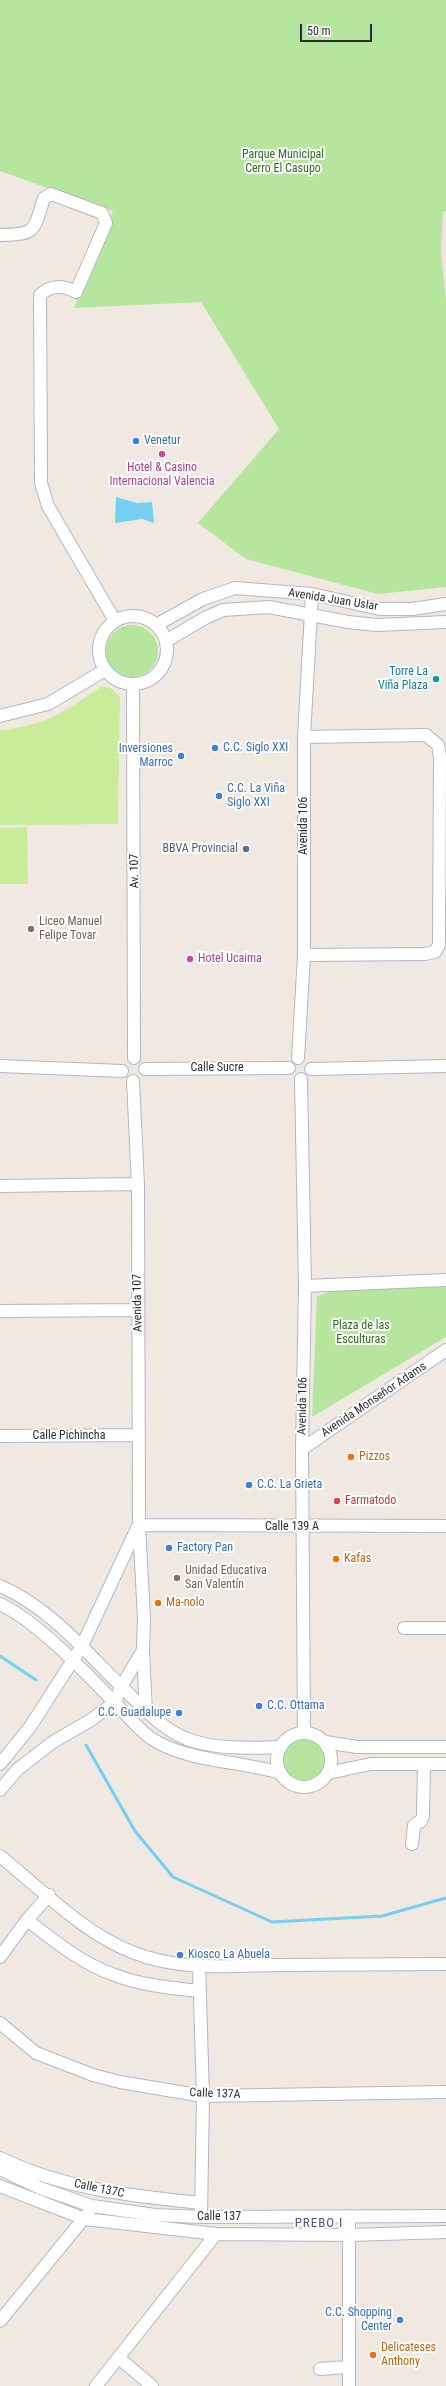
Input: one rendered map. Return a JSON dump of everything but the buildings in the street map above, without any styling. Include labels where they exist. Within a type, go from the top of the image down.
[{"type":"street","points":[[0,235],[25,234],[30,232],[34,228],[44,198],[51,194],[102,213],[105,217],[106,223],[76,292],[58,286],[47,288],[40,295],[41,483],[48,506],[115,621]]},
{"type":"street","name":"Avenida Juan Uslar","points":[[156,625],[203,599],[235,588],[312,594],[380,609],[412,609],[446,604]]},
{"type":"street","name":"Avenida 106","points":[[298,1058],[304,955],[304,737],[312,594]]},
{"type":"street","name":"Avenida Juan Uslar","points":[[166,641],[223,610],[269,607],[348,622],[400,626],[446,622]]},
{"type":"street","points":[[125,616],[136,616],[147,619],[156,625],[166,641],[167,653],[164,663],[158,673],[149,680],[133,684],[119,681],[105,670],[100,661],[99,643],[102,634],[115,621],[125,616]]},
{"type":"street","points":[[0,716],[48,704],[105,670]]},
{"type":"street","name":"Av. 107","points":[[133,684],[134,1058]]},
{"type":"street","points":[[304,737],[426,735],[438,745],[440,757],[439,945],[435,952],[425,954],[304,955]]},
{"type":"street","points":[[134,1058],[142,1061],[145,1068],[140,1079],[133,1081],[125,1078],[122,1071],[126,1060],[134,1058]]},
{"type":"street","points":[[298,1058],[308,1062],[311,1069],[308,1076],[301,1079],[294,1078],[289,1068],[292,1062],[298,1058]]},
{"type":"street","points":[[0,1066],[122,1071]]},
{"type":"street","points":[[311,1069],[446,1066]]},
{"type":"street","name":"Calle Sucre","points":[[145,1068],[289,1068]]},
{"type":"street","name":"Avenida 106","points":[[301,1079],[305,1286],[302,1449],[304,1733]]},
{"type":"street","name":"Avenida 107","points":[[133,1081],[138,1184],[139,1525],[144,1618],[143,1650],[146,1712]]},
{"type":"street","points":[[0,1186],[138,1184]]},
{"type":"street","points":[[305,1286],[446,1280]]},
{"type":"street","points":[[0,1311],[138,1310]]},
{"type":"street","name":"Avenida Monseñor Adams","points":[[302,1449],[446,1350]]},
{"type":"street","name":"Calle Pichincha","points":[[0,1436],[139,1435]]},
{"type":"street","points":[[0,1764],[30,1727],[82,1646],[139,1525]]},
{"type":"street","name":"Calle 139 A","points":[[139,1525],[303,1527],[446,1526]]},
{"type":"street","points":[[0,1586],[29,1603],[82,1646],[146,1712],[167,1728],[188,1739],[211,1745],[227,1747],[281,1747]]},
{"type":"street","points":[[0,1604],[52,1641],[152,1739],[182,1753],[213,1760],[246,1764],[282,1773]]},
{"type":"street","points":[[404,1628],[446,1628]]},
{"type":"street","points":[[0,1790],[24,1764],[53,1742],[91,1720],[115,1702],[121,1687],[143,1650]]},
{"type":"street","points":[[446,1748],[357,1747],[325,1742],[315,1735],[304,1733],[290,1737],[281,1747],[278,1763],[282,1773],[290,1782],[308,1786],[318,1783],[328,1773],[371,1764],[446,1764]]},
{"type":"street","points":[[325,1742],[331,1754],[328,1773]]},
{"type":"street","points":[[412,1844],[414,1825],[421,1821],[423,1816],[424,1764]]},
{"type":"street","points":[[0,1856],[49,1895],[75,1920],[131,1952],[157,1960],[199,1966],[446,1964]]},
{"type":"street","points":[[0,1957],[27,1920],[49,1895]]},
{"type":"street","points":[[27,1920],[81,1958],[112,1974],[173,1988],[200,1991]]},
{"type":"street","points":[[199,1966],[203,2096],[201,2217]]},
{"type":"street","name":"Calle 137A","points":[[0,2023],[36,2053],[93,2075],[120,2082],[203,2096],[446,2092]]},
{"type":"street","name":"Calle 137C","points":[[0,2158],[59,2181],[126,2195],[201,2203]]},
{"type":"street","name":"Calle 137","points":[[0,2169],[40,2188],[92,2206],[155,2215],[201,2217],[446,2216]]},
{"type":"street","points":[[0,2186],[85,2219],[216,2234],[350,2235],[446,2232]]},
{"type":"street","points":[[0,2321],[85,2219],[92,2206]]},
{"type":"street","points":[[349,2216],[350,2302],[347,2367],[349,2386]]},
{"type":"street","points":[[96,2386],[216,2234]]},
{"type":"street","points":[[119,2358],[152,2386]]},
{"type":"street","points":[[320,2369],[347,2367]]},
{"type":"shaded area","points":[[446,211],[446,300],[441,253],[443,212]]},
{"type":"green space","name":"Parque Municipal Cerro El Casupo","points":[[0,0],[446,0],[446,211],[443,212],[441,253],[446,300],[446,587],[378,594],[246,559],[198,523],[279,429],[201,302],[74,308],[113,211],[0,171]]},
{"type":"green space","points":[[127,625],[137,625],[151,632],[158,646],[158,656],[151,670],[137,677],[127,677],[117,673],[110,666],[106,656],[106,646],[110,636],[117,629]]},
{"type":"green space","points":[[102,686],[112,689],[120,697],[118,824],[0,825],[0,730],[17,728],[44,721],[66,710]]},
{"type":"green space","points":[[27,827],[28,884],[0,884],[0,828]]},
{"type":"green space","name":"Plaza de las Esculturas","points":[[446,1285],[446,1337],[312,1417],[317,1296],[332,1291]]},
{"type":"green space","points":[[305,1735],[314,1737],[322,1742],[327,1750],[329,1759],[327,1768],[322,1776],[314,1781],[305,1783],[296,1781],[288,1776],[283,1768],[281,1759],[283,1750],[288,1742],[296,1737]]},
{"type":"water","points":[[116,497],[137,503],[152,502],[154,523],[142,519],[115,523]]},
{"type":"waterway","points":[[0,1656],[36,1680]]},
{"type":"waterway","points":[[86,1745],[135,1831],[173,1877],[272,1922],[382,1916],[446,1898]]},
{"type":"place","name":"Venetur","points":[[136,441]]},
{"type":"place","name":"Hotel & Casino Internacional Valencia","points":[[162,454]]},
{"type":"place","name":"Torre La Viña Plaza","points":[[436,679]]},
{"type":"place","name":"C.C. Siglo XXI","points":[[215,748]]},
{"type":"place","name":"Inversiones Marroc","points":[[181,756]]},
{"type":"place","name":"C.C. La Viña Siglo XXI","points":[[219,796]]},
{"type":"place","name":"BBVA Provincial","points":[[246,849]]},
{"type":"place","name":"Liceo Manuel Felipe Tovar","points":[[31,929]]},
{"type":"place","name":"Hotel Ucaima","points":[[190,959]]},
{"type":"place","name":"Pizzos","points":[[351,1457]]},
{"type":"place","name":"C.C. La Grieta","points":[[249,1485]]},
{"type":"place","name":"Farmatodo","points":[[337,1501]]},
{"type":"place","name":"Factory Pan","points":[[169,1548]]},
{"type":"place","name":"Kafas","points":[[336,1559]]},
{"type":"place","name":"Unidad Educativa San Valentín","points":[[177,1578]]},
{"type":"place","name":"Ma-nolo","points":[[158,1603]]},
{"type":"place","name":"C.C. Ottama","points":[[259,1706]]},
{"type":"place","name":"C.C. Guadalupe","points":[[179,1713]]},
{"type":"place","name":"Kiosco La Abuela","points":[[180,1955]]},
{"type":"place","name":"C.C. Shopping Center","points":[[400,2320]]},
{"type":"place","name":"Delicateses Anthony","points":[[373,2355]]},
{"type":"district","name":"PREBO I","points":[[319,2224]]}]
